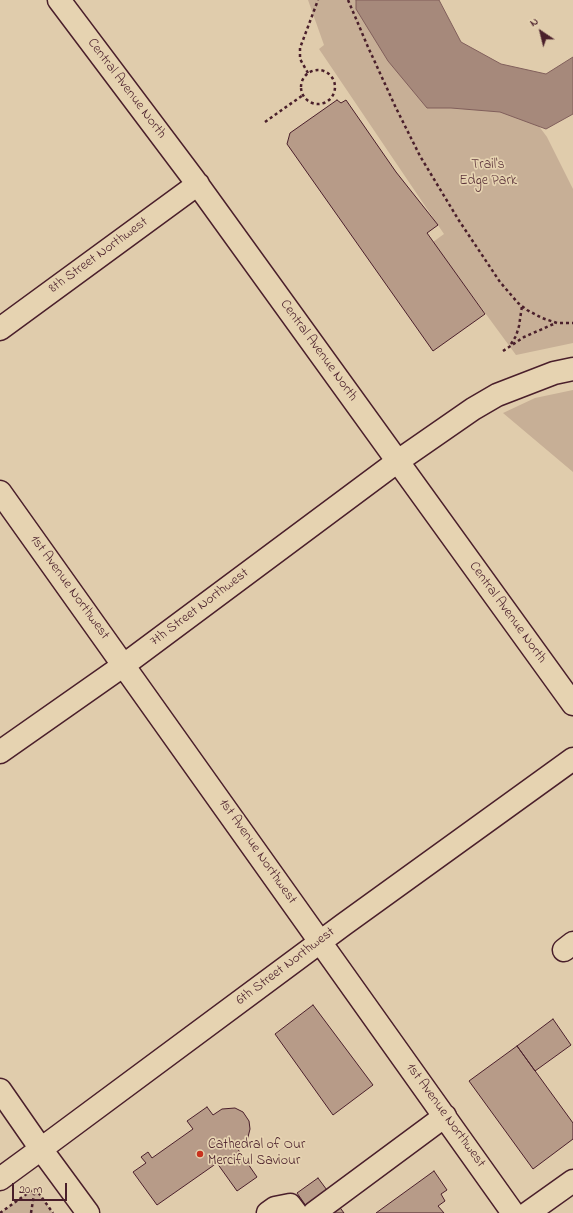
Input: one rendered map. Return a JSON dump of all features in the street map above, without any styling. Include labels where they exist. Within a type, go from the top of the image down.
[{"type":"street","name":"Central Avenue North","points":[[59,0],[198,184],[573,704]]},
{"type":"street","name":"8th Street Northwest","points":[[0,329],[198,184]]},
{"type":"street","name":"7th Street Northwest","points":[[0,752],[124,665],[398,461],[473,409],[497,395],[554,373],[573,369]]},
{"type":"street","name":"1st Avenue Northwest","points":[[0,492],[513,1213]]},
{"type":"street","name":"6th Street Northwest","points":[[0,1179],[320,942],[573,759]]},
{"type":"street","points":[[0,1090],[88,1213]]},
{"type":"street","points":[[314,1213],[445,1116]]},
{"type":"street","points":[[528,1213],[573,1181]]},
{"type":"street","points":[[268,1213],[275,1208],[290,1205],[296,1213]]},
{"type":"path","points":[[308,73],[300,59],[300,48],[318,0]]},
{"type":"path","points":[[348,0],[396,108],[420,156],[458,219],[500,282],[510,295],[522,306],[542,318],[557,323],[573,323]]},
{"type":"path","points":[[319,70],[326,72],[332,77],[334,90],[332,96],[327,101],[320,104],[310,102],[303,96],[301,83],[308,73],[319,70]]},
{"type":"path","points":[[265,122],[303,96]]},
{"type":"path","points":[[510,345],[516,336],[522,306]]},
{"type":"path","points":[[503,351],[510,345],[535,331],[557,323]]},
{"type":"path","points":[[0,1213],[35,1188]]},
{"type":"path","points":[[31,1213],[35,1188]]},
{"type":"path","points":[[35,1188],[53,1213]]},
{"type":"green space","name":"Trail's Edge Park","points":[[308,0],[407,0],[527,110],[547,137],[573,189],[573,343],[516,355],[433,242],[444,234],[319,49],[324,45]]},
{"type":"green space","points":[[573,390],[573,472],[503,413],[535,398]]},
{"type":"green space","points":[[35,1188],[53,1213],[0,1213]]},
{"type":"shaded area","points":[[356,0],[439,0],[461,42],[501,64],[546,74],[573,57],[573,114],[546,129],[500,112],[451,108],[427,108],[388,61],[356,9]]},
{"type":"building","points":[[337,100],[341,103],[346,100],[396,172],[438,225],[427,233],[485,314],[433,351],[287,144],[290,133]]},
{"type":"building","points":[[313,1005],[373,1085],[333,1115],[275,1034]]},
{"type":"building","points":[[553,1019],[571,1045],[535,1071],[517,1046]]},
{"type":"building","points":[[517,1046],[573,1123],[573,1139],[533,1169],[469,1081]]},
{"type":"building","name":"Cathedral of Our Merciful Saviour","points":[[207,1107],[213,1115],[222,1109],[235,1108],[243,1112],[249,1121],[250,1129],[247,1141],[237,1148],[257,1177],[237,1191],[217,1163],[157,1205],[133,1172],[146,1163],[141,1157],[148,1152],[152,1158],[193,1129],[187,1121]]},
{"type":"building","points":[[434,1171],[447,1190],[441,1194],[445,1201],[438,1206],[444,1213],[376,1213]]},
{"type":"building","points":[[318,1178],[344,1213],[311,1213],[297,1193]]},
{"type":"place","name":"Cathedral of Our Merciful Saviour","points":[[200,1154]]}]
